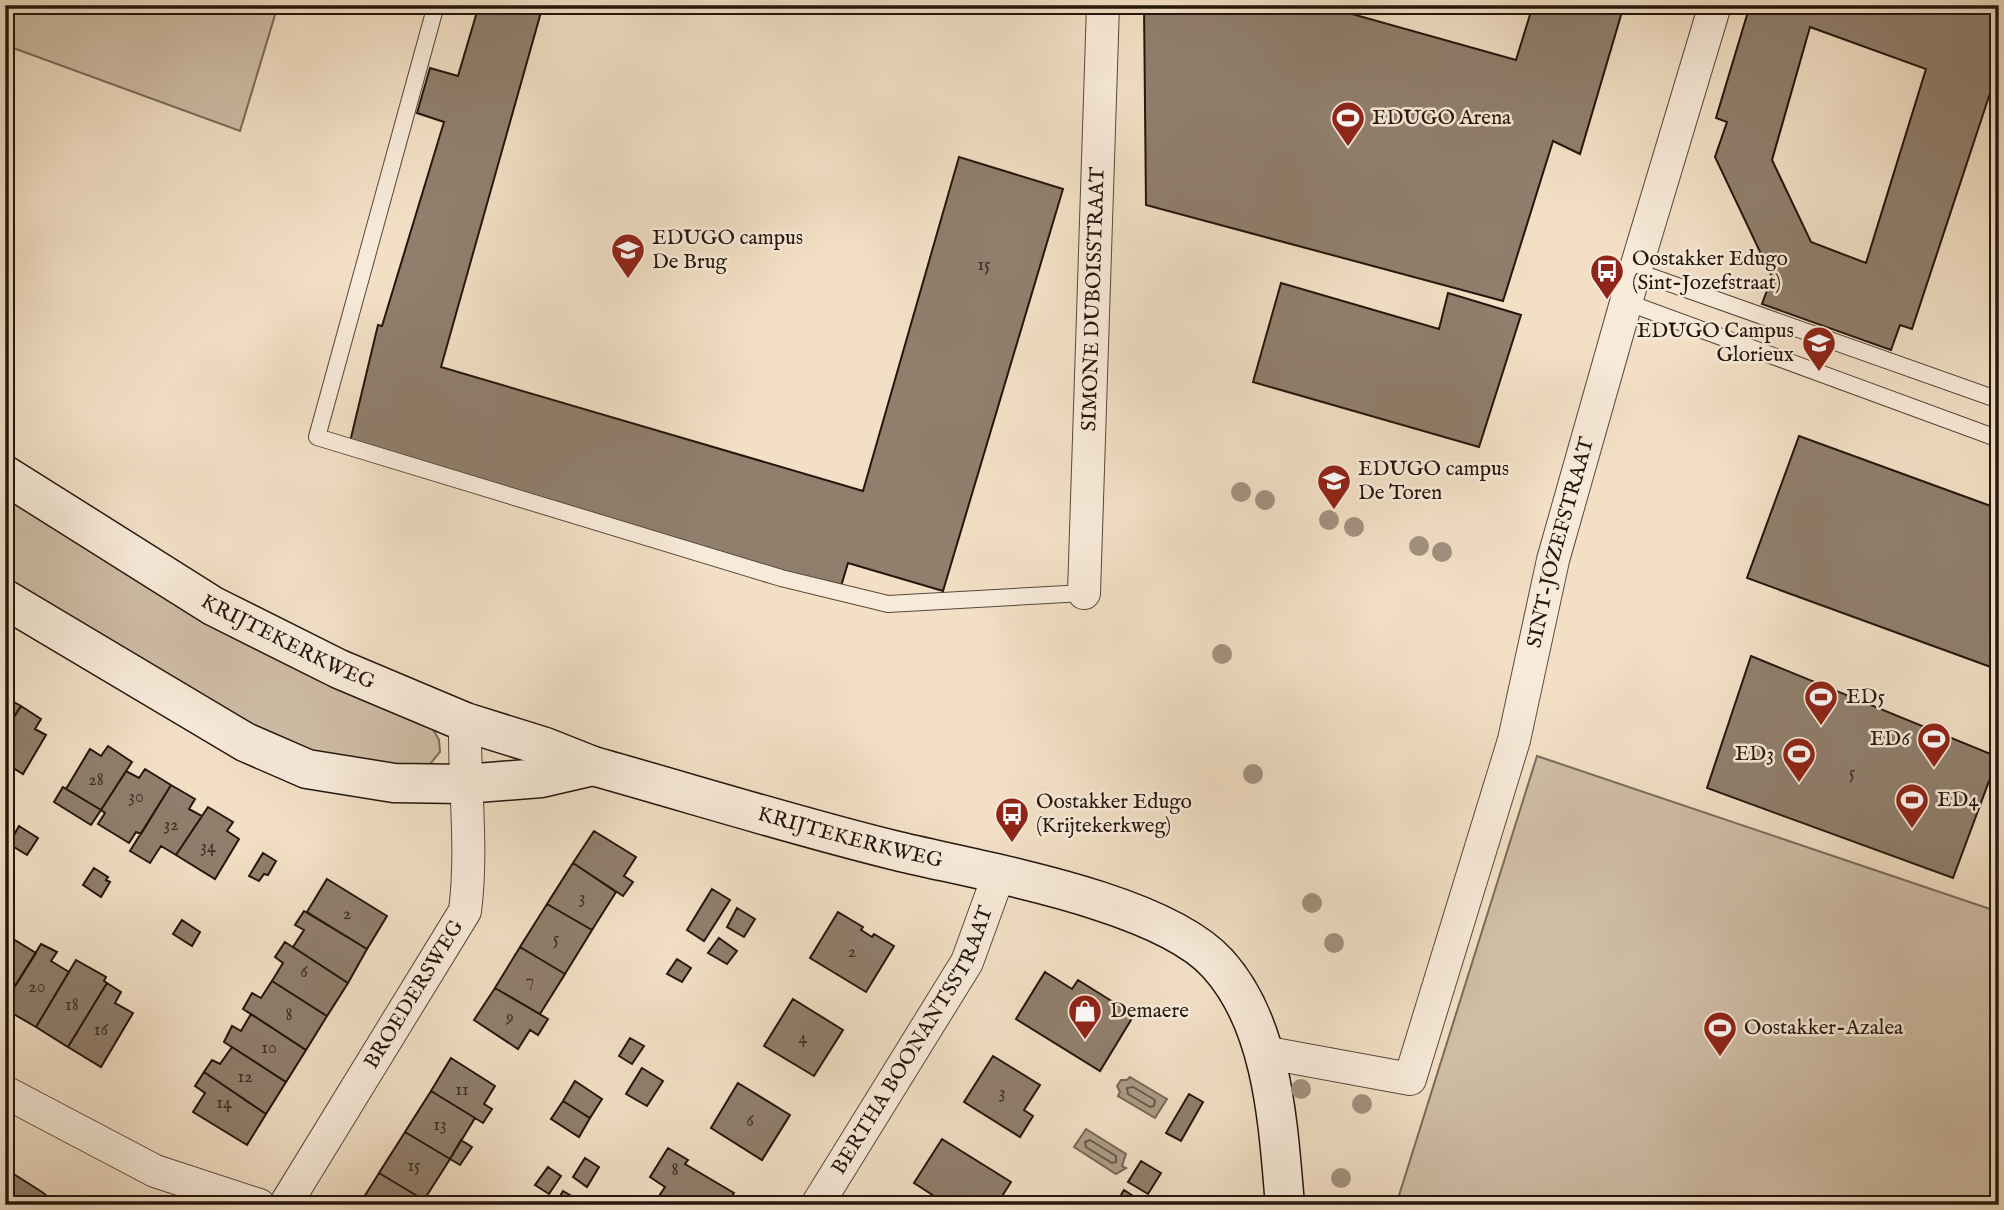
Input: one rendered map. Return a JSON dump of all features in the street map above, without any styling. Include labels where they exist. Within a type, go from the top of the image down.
[{"type":"street","name":"SIMONE DUBOISSTRAAT","points":[[1084,593],[1103,5]]},
{"type":"street","name":"SINT-JOZEFSTRAAT","points":[[1263,1052],[1410,1079],[1514,740],[1553,560],[1635,271],[1715,5]]},
{"type":"street","name":"KRIJTEKERKWEG","points":[[5,475],[213,606],[338,669],[465,722],[545,747],[593,766],[892,850],[999,874],[1110,907],[1151,920],[1189,939],[1218,964],[1244,1001],[1263,1052],[1275,1115],[1285,1205]]},
{"type":"street","name":"KRIJTEKERKWEG","points":[[5,599],[245,742],[307,769],[394,783],[464,785],[541,778],[593,766]]},
{"type":"street","name":"BROEDERSWEG","points":[[285,1205],[465,911],[470,869],[464,785],[465,722]]},
{"type":"street","name":"BERTHA BOONANTSSTRAAT","points":[[817,1205],[967,962],[999,874]]},
{"type":"street","points":[[5,1092],[155,1171],[259,1205]]},
{"type":"lane","points":[[436,5],[317,437],[781,578],[888,604],[1084,593]]},
{"type":"lane","points":[[1635,271],[1999,400]]},
{"type":"lane","points":[[1626,302],[1999,439]]},
{"type":"shaded area","points":[[5,5],[278,5],[240,131],[5,45]]},
{"type":"shaded area","points":[[5,493],[432,727],[439,740],[440,752],[431,763],[414,769],[312,754],[261,733],[5,578]]},
{"type":"shaded area","name":"Oostakker-Azalea","points":[[1537,756],[1999,912],[1999,1205],[1396,1205]]},
{"type":"water","points":[[1130,1077],[1167,1099],[1155,1118],[1118,1096],[1120,1092],[1117,1086],[1121,1080]]},
{"type":"water","points":[[1086,1129],[1126,1154],[1122,1166],[1126,1168],[1116,1174],[1074,1147]]},
{"type":"building","points":[[479,5],[543,5],[441,367],[863,491],[959,157],[1063,189],[943,591],[848,563],[839,593],[349,446],[378,325],[382,326],[444,122],[417,113],[430,68],[458,76]]},
{"type":"building","name":"EDUGO Arena","points":[[1144,5],[1320,5],[1516,60],[1533,5],[1624,5],[1580,154],[1553,141],[1503,301],[1146,205]]},
{"type":"building","points":[[1750,5],[1999,5],[1999,66],[1912,329],[1900,325],[1891,350],[1762,304],[1772,277],[1715,157],[1727,122],[1716,118]],"holes":[[[1810,27],[1926,69],[1866,263],[1811,242],[1772,160]]]},
{"type":"building","points":[[1281,283],[1439,329],[1448,293],[1521,315],[1479,447],[1253,382]]},
{"type":"building","points":[[1799,436],[1999,509],[1999,670],[1747,578]]},
{"type":"building","points":[[1751,656],[1998,757],[1953,878],[1707,788]]},
{"type":"building","points":[[5,697],[21,706],[5,731]]},
{"type":"building","points":[[21,706],[41,719],[35,729],[46,735],[23,774],[5,763],[5,731]]},
{"type":"building","points":[[108,746],[132,762],[101,810],[66,789],[90,749],[101,756]]},
{"type":"building","points":[[145,769],[171,785],[141,834],[136,832],[129,843],[98,824],[105,813],[101,810],[126,771],[139,778]]},
{"type":"building","points":[[171,785],[195,799],[189,809],[202,816],[176,855],[161,846],[150,863],[130,851]]},
{"type":"building","points":[[63,787],[101,810],[91,825],[54,802]]},
{"type":"building","points":[[208,807],[233,822],[227,831],[239,839],[215,879],[176,855]]},
{"type":"building","points":[[19,826],[38,838],[27,855],[9,844]]},
{"type":"building","points":[[594,831],[636,857],[624,876],[633,882],[623,896],[573,863]]},
{"type":"building","points":[[263,853],[276,861],[268,875],[264,874],[259,881],[249,876]]},
{"type":"building","points":[[573,863],[616,892],[592,930],[547,904]]},
{"type":"building","points":[[94,868],[108,877],[106,880],[110,882],[101,897],[83,885]]},
{"type":"building","points":[[327,879],[387,916],[367,949],[307,912]]},
{"type":"building","points":[[712,889],[730,900],[704,941],[687,930]]},
{"type":"building","points":[[547,904],[592,930],[565,974],[520,947]]},
{"type":"building","points":[[737,908],[755,919],[744,937],[727,927]]},
{"type":"building","points":[[304,911],[367,949],[348,983],[293,947],[304,930],[295,925]]},
{"type":"building","points":[[838,912],[863,927],[861,930],[872,937],[874,934],[894,946],[866,992],[810,958]]},
{"type":"building","points":[[182,920],[200,932],[192,946],[173,934]]},
{"type":"building","points":[[5,934],[36,953],[5,1002]]},
{"type":"building","points":[[719,938],[737,951],[727,964],[708,953]]},
{"type":"building","points":[[285,942],[348,983],[327,1016],[272,981],[283,963],[275,957]]},
{"type":"building","points":[[41,944],[57,952],[51,961],[69,972],[36,1027],[5,1009],[5,1002]]},
{"type":"building","points":[[520,947],[565,974],[540,1014],[495,988]]},
{"type":"building","points":[[677,959],[691,968],[682,982],[667,974]]},
{"type":"building","points":[[76,960],[106,977],[104,981],[107,983],[68,1047],[36,1027]]},
{"type":"building","points":[[1045,972],[1072,989],[1078,980],[1134,1015],[1100,1071],[1016,1019]]},
{"type":"building","points":[[272,981],[327,1016],[306,1050],[243,1009],[252,993],[261,998]]},
{"type":"building","points":[[107,983],[121,992],[115,1003],[133,1013],[101,1067],[68,1047]]},
{"type":"building","points":[[495,988],[548,1019],[538,1035],[530,1030],[518,1049],[474,1020]]},
{"type":"building","points":[[793,999],[843,1030],[814,1076],[764,1046]]},
{"type":"building","points":[[251,1014],[306,1050],[286,1082],[224,1042],[232,1026],[241,1031]]},
{"type":"building","points":[[630,1038],[644,1046],[632,1064],[619,1056]]},
{"type":"building","points":[[232,1047],[286,1082],[266,1114],[204,1072],[212,1060],[220,1064]]},
{"type":"building","points":[[993,1056],[1040,1085],[1024,1110],[1033,1116],[1020,1137],[964,1102]]},
{"type":"building","points":[[451,1058],[495,1086],[484,1104],[492,1109],[483,1123],[431,1091]]},
{"type":"building","points":[[642,1068],[663,1081],[647,1106],[626,1094]]},
{"type":"building","points":[[204,1072],[266,1114],[247,1145],[193,1112],[205,1093],[195,1086]]},
{"type":"building","points":[[575,1081],[602,1099],[590,1118],[563,1101]]},
{"type":"building","points":[[738,1083],[790,1115],[762,1160],[711,1128]]},
{"type":"building","points":[[431,1091],[475,1118],[450,1159],[405,1132]]},
{"type":"building","points":[[1189,1094],[1203,1102],[1181,1141],[1166,1133]]},
{"type":"building","points":[[563,1101],[590,1118],[579,1137],[551,1119]]},
{"type":"building","points":[[405,1132],[450,1159],[424,1200],[379,1173]]},
{"type":"building","points":[[942,1139],[1011,1182],[999,1201],[1005,1205],[948,1205],[914,1183]]},
{"type":"building","points":[[461,1140],[472,1147],[460,1165],[450,1159]]},
{"type":"building","points":[[668,1148],[688,1160],[685,1164],[734,1193],[726,1205],[653,1205],[665,1187],[650,1177]]},
{"type":"building","points":[[585,1158],[599,1167],[587,1187],[573,1177]]},
{"type":"building","points":[[1141,1161],[1161,1173],[1148,1194],[1128,1182]]},
{"type":"building","points":[[548,1167],[561,1176],[549,1194],[535,1185]]},
{"type":"building","points":[[9,1171],[58,1205],[5,1205],[5,1176]]},
{"type":"building","points":[[379,1173],[424,1200],[421,1205],[359,1205]]},
{"type":"building","points":[[1124,1190],[1147,1205],[1115,1205]]},
{"type":"building","points":[[563,1191],[580,1201],[578,1205],[555,1205]]},
{"type":"place","name":"EDUGO Arena","points":[[1348,148]]},
{"type":"place","name":"EDUGO campus De Brug","points":[[628,280]]},
{"type":"place","name":"Oostakker Edugo (Sint-Jozefstraat)","points":[[1607,301]]},
{"type":"place","name":"EDUGO Campus Glorieux","points":[[1819,373]]},
{"type":"place","name":"EDUGO campus De Toren","points":[[1334,511]]},
{"type":"place","name":"ED5","points":[[1821,727]]},
{"type":"place","name":"ED6","points":[[1934,769]]},
{"type":"place","name":"ED3","points":[[1799,784]]},
{"type":"place","name":"ED4","points":[[1912,830]]},
{"type":"place","name":"Oostakker Edugo (Krijtekerkweg)","points":[[1012,844]]},
{"type":"place","name":"Demaere","points":[[1085,1041]]},
{"type":"place","name":"Oostakker-Azalea","points":[[1720,1058]]}]
